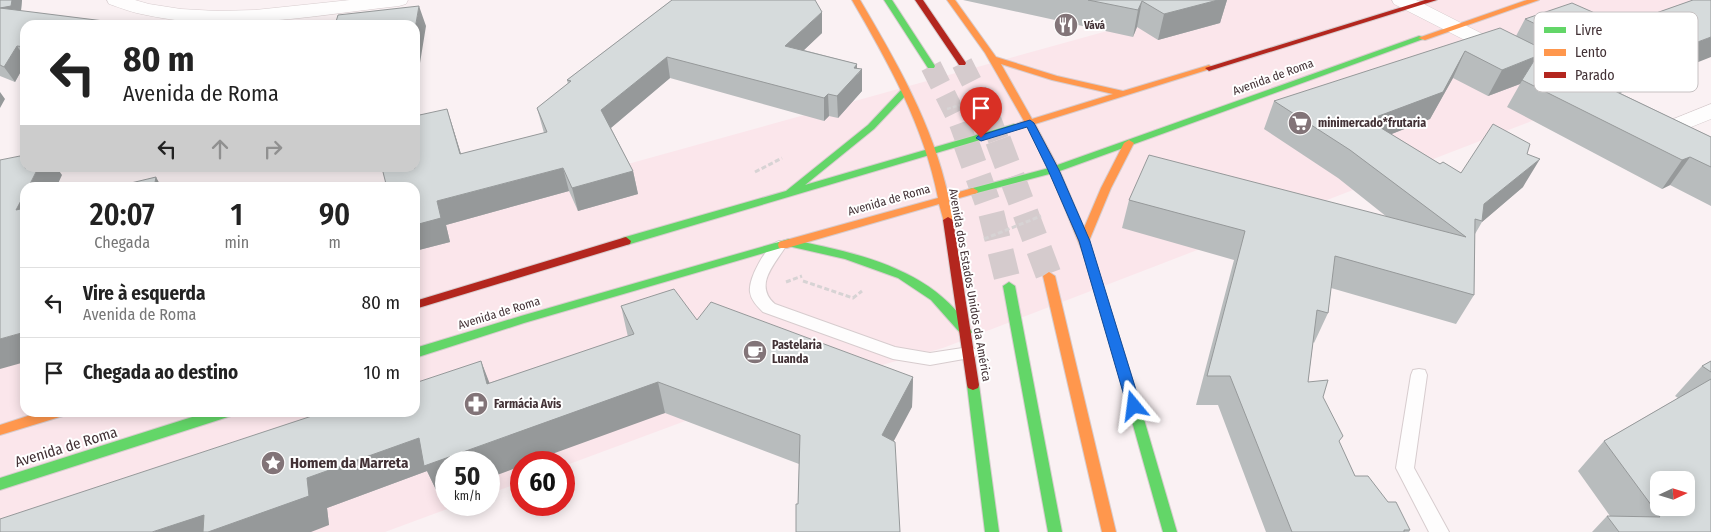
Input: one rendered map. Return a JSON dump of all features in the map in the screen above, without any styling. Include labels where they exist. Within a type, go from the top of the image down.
[{"type":"main road","name":"Avenida dos Estados Unidos da América","points":[[856,0],[888,56],[932,152],[943,199],[966,332],[992,532]]},
{"type":"main road","points":[[888,0],[930,66]]},
{"type":"main road","points":[[919,0],[962,63]]},
{"type":"main road","points":[[951,0],[994,59],[1030,123],[1054,170],[1084,241],[1170,532]]},
{"type":"main road","name":"Avenida de Roma","points":[[420,303],[790,192],[1030,123],[1407,3],[1433,0]]},
{"type":"main road","name":"Avenida de Roma","points":[[420,351],[521,320],[943,199],[1054,170],[1334,68],[1535,0]]},
{"type":"main road","points":[[994,59],[1047,76],[1124,94]]},
{"type":"main road","points":[[790,192],[871,127],[905,91]]},
{"type":"main road","points":[[1084,241],[1106,188],[1128,144]]},
{"type":"main road","points":[[784,245],[891,270],[936,298],[966,332]]},
{"type":"main road","points":[[1049,276],[1109,532]]},
{"type":"main road","points":[[1009,286],[1055,532]]},
{"type":"main road","points":[[0,430],[42,417]]},
{"type":"main road","name":"Avenida de Roma","points":[[0,484],[210,417]]},
{"type":"street","points":[[116,0],[156,12],[210,16],[264,14],[399,0]]},
{"type":"street","points":[[1407,3],[1522,62]]},
{"type":"street","points":[[1685,146],[1650,129],[1711,111]]},
{"type":"lane","points":[[784,245],[758,279],[757,292],[759,298],[762,303],[770,308],[892,353],[930,359],[969,353]]},
{"type":"lane","points":[[1419,375],[1406,468],[1439,532]]},
{"type":"path","points":[[942,111],[990,97]]},
{"type":"path","points":[[982,240],[1044,215]]},
{"type":"path","points":[[802,281],[841,294]]},
{"type":"shaded area","points":[[1219,0],[1711,0],[1711,52],[1698,57],[1698,12],[1534,12],[1534,92],[1607,92],[943,348],[696,417],[575,462],[575,451],[510,451],[510,486],[500,490],[500,451],[435,451],[435,514],[385,532],[0,532],[0,338],[20,332],[20,417],[420,417],[420,222]]},
{"type":"building","points":[[0,0],[12,0],[11,6],[0,8]]},
{"type":"building","points":[[672,0],[815,0],[822,12],[785,46],[857,64],[854,68],[862,69],[837,96],[828,94],[824,98],[667,57],[601,110],[633,171],[572,188],[563,168],[437,201],[441,218],[420,224],[420,182],[386,182],[383,172],[420,172],[420,115],[447,109],[460,154],[547,132],[537,108],[571,81],[567,80]]},
{"type":"building","points":[[1088,0],[1218,0],[1164,14],[1142,1],[1138,10]]},
{"type":"building","points":[[1693,0],[1711,0],[1711,37],[1698,42],[1698,12],[1659,12]]},
{"type":"building","points":[[1572,3],[1592,12],[1546,12]]},
{"type":"building","points":[[419,6],[417,20],[336,20],[338,15]]},
{"type":"building","points":[[0,8],[96,20],[20,20],[20,46],[17,46],[4,67],[0,65]]},
{"type":"building","points":[[1534,16],[1534,23],[1525,19]]},
{"type":"building","points":[[1500,28],[1534,45],[1534,57],[1502,70],[1465,51],[1443,92],[1368,120],[1440,164],[1443,162],[1461,173],[1493,124],[1530,144],[1527,154],[1540,159],[1484,204],[1482,221],[1475,219],[1474,295],[1335,256],[1328,313],[1317,310],[1308,382],[1328,380],[1323,397],[1343,436],[1339,441],[1355,476],[1368,476],[1388,502],[1396,502],[1410,530],[1404,530],[1404,532],[1292,532],[1230,376],[1207,376],[1245,231],[1129,200],[1149,155],[1466,237],[1350,150],[1274,101]]},
{"type":"building","points":[[1534,61],[1534,86],[1522,80]]},
{"type":"building","points":[[1546,92],[1617,92],[1711,137],[1711,167],[1690,157],[1682,160]]},
{"type":"building","points":[[20,156],[20,172],[36,172],[31,182],[20,182],[20,202],[16,210],[20,209],[20,333],[0,339],[0,160]]},
{"type":"building","points":[[156,177],[155,182],[135,182]]},
{"type":"building","points":[[674,289],[697,320],[711,302],[913,377],[882,435],[895,442],[900,532],[796,532],[800,435],[658,382],[466,451],[435,451],[435,462],[424,466],[419,438],[307,478],[309,496],[208,532],[203,532],[204,515],[152,532],[0,532],[0,519],[309,417],[420,417],[420,381],[481,361],[487,384],[634,334],[621,306]]},
{"type":"building","points":[[1711,361],[1711,372],[1702,366]]},
{"type":"building","points":[[1711,379],[1711,532],[1619,532],[1607,516],[1695,516],[1695,471],[1650,471],[1650,503],[1604,441]]},
{"type":"tunnel","points":[[962,63],[991,120],[999,141]]},
{"type":"tunnel","points":[[931,66],[959,122],[966,141]]},
{"type":"tunnel","points":[[965,140],[991,212],[1009,286]]},
{"type":"tunnel","points":[[998,140],[1049,276]]},
{"type":"traffic: fast","points":[[888,0],[931,66]]},
{"type":"traffic: fast","points":[[973,191],[1053,170],[1422,38]]},
{"type":"traffic: fast","points":[[790,192],[871,127],[905,91]]},
{"type":"traffic: fast","points":[[626,241],[1014,127]]},
{"type":"traffic: fast","points":[[789,243],[866,261],[902,276],[919,285],[935,297],[966,332]]},
{"type":"traffic: fast","points":[[420,351],[521,320],[783,245]]},
{"type":"traffic: fast","points":[[1009,286],[1055,532]]},
{"type":"traffic: fast","points":[[1125,375],[1170,532]]},
{"type":"traffic: fast","points":[[973,385],[992,532]]},
{"type":"traffic: fast","points":[[0,484],[210,417]]},
{"type":"traffic: slow","points":[[856,0],[900,79],[924,133],[934,161],[948,220]]},
{"type":"traffic: slow","points":[[951,0],[989,52],[1009,84],[1053,167],[1089,253],[1125,375]]},
{"type":"traffic: slow","points":[[1422,38],[1535,0]]},
{"type":"traffic: slow","points":[[994,59],[1055,78],[1124,94]]},
{"type":"traffic: slow","points":[[1014,127],[1209,68]]},
{"type":"traffic: slow","points":[[1084,241],[1106,188],[1129,143]]},
{"type":"traffic: slow","points":[[783,245],[973,191]]},
{"type":"traffic: slow","points":[[1049,276],[1109,532]]},
{"type":"traffic: slow","points":[[0,430],[42,417]]},
{"type":"traffic: jam","points":[[919,0],[962,63]]},
{"type":"traffic: jam","points":[[1209,68],[1433,0]]},
{"type":"traffic: jam","points":[[948,220],[973,385]]},
{"type":"traffic: jam","points":[[420,303],[626,241]]},
{"type":"place","name":"Vává","points":[[1066,25]]},
{"type":"place","name":"minimercado*frutaria","points":[[1300,123]]},
{"type":"place","name":"Pastelaria Luanda","points":[[755,352]]},
{"type":"place","name":"Farmácia Avis","points":[[476,404]]},
{"type":"place","name":"Homem da Marreta","points":[[273,463]]},
{"type":"route","points":[[981,138],[1030,123],[1054,170],[1084,241],[1098,281],[1134,406]]}]
